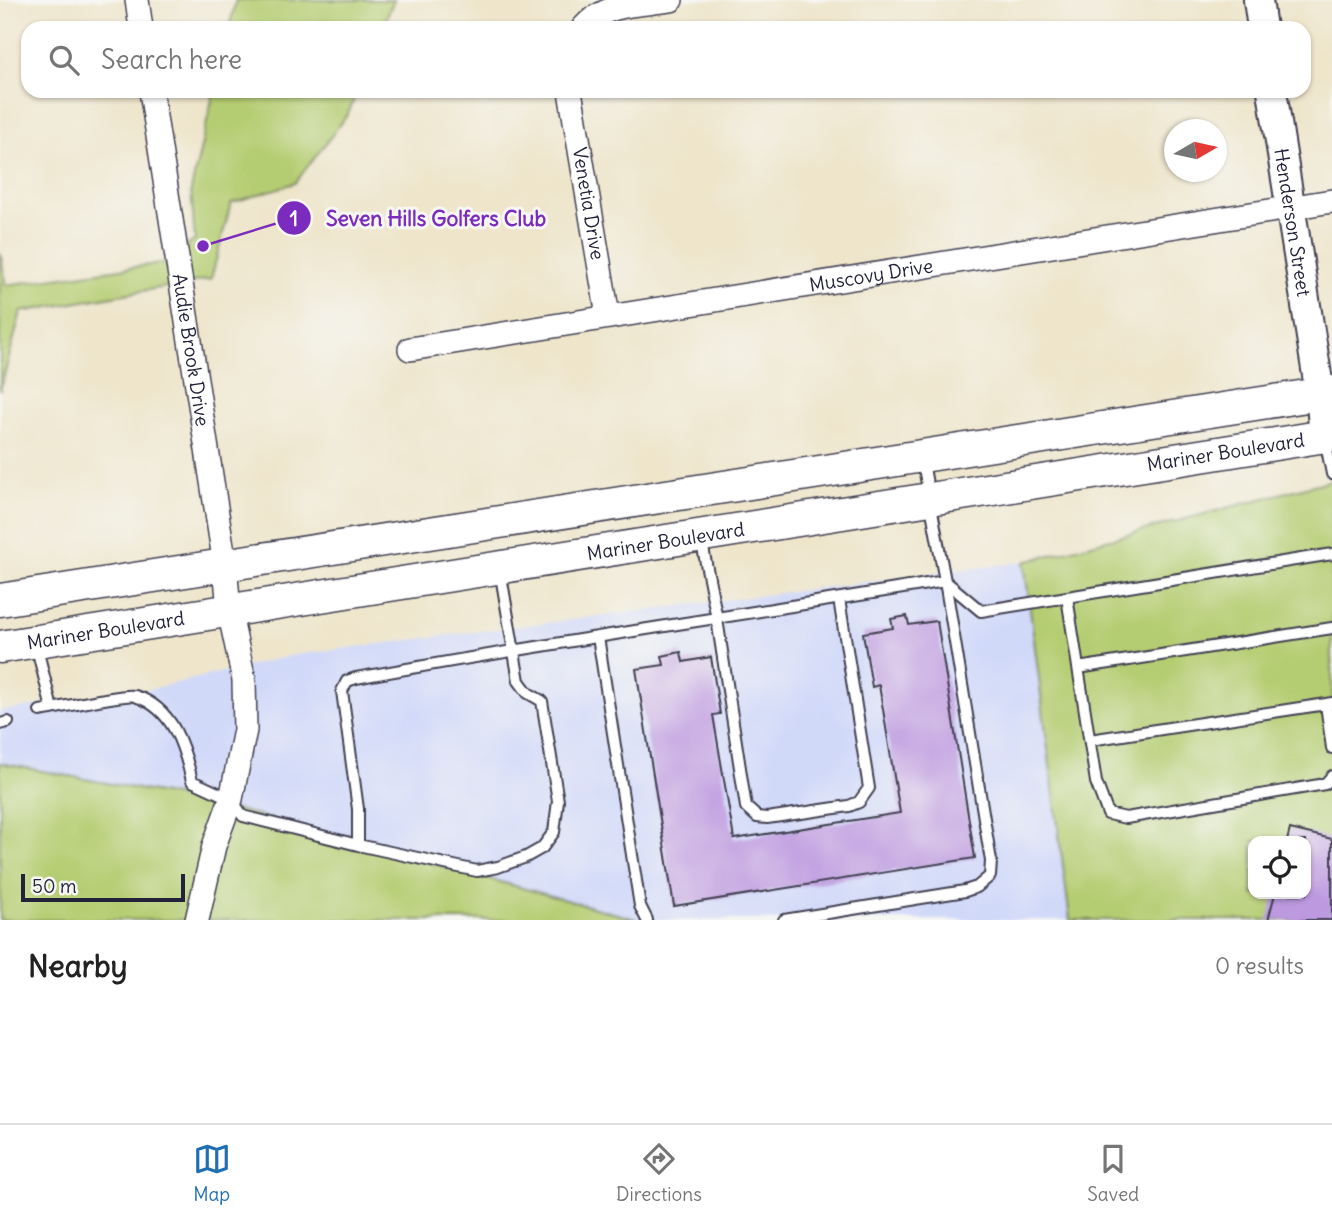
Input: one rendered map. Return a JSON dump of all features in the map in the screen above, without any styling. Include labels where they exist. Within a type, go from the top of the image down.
[{"type":"main road","points":[[0,600],[1326,393]]},
{"type":"main road","name":"Mariner Boulevard","points":[[0,647],[1328,436]]},
{"type":"street","points":[[137,0],[140,21]]},
{"type":"street","points":[[589,21],[604,11],[619,6],[671,0]]},
{"type":"street","points":[[1258,0],[1261,21]]},
{"type":"street","name":"Audie Brook Drive","points":[[152,98],[225,565],[229,610],[244,680],[245,730],[231,799],[214,846],[197,920]]},
{"type":"street","name":"Venetia Drive","points":[[571,98],[608,316]]},
{"type":"street","name":"Henderson Street","points":[[1273,98],[1290,207],[1326,393],[1328,436]]},
{"type":"street","name":"Muscovy Drive","points":[[410,349],[1332,201]]},
{"type":"lane","points":[[1328,436],[1332,474]]},
{"type":"lane","points":[[784,920],[965,891],[977,887],[990,876],[991,861],[922,456]]},
{"type":"lane","points":[[700,536],[746,807],[757,817],[767,818],[849,806],[859,802],[869,788],[839,599]]},
{"type":"lane","points":[[358,845],[359,809],[342,691],[347,681],[515,649],[945,581],[981,611],[1332,554]]},
{"type":"lane","points":[[40,711],[133,695],[162,710],[184,746],[192,780],[231,799],[243,816],[477,871],[498,867],[526,858],[542,848],[554,832],[558,801],[541,701],[528,693],[519,681],[499,567]]},
{"type":"lane","points":[[1067,597],[1096,782],[1108,814],[1126,818],[1325,784],[1332,776]]},
{"type":"lane","points":[[1078,668],[1332,628]]},
{"type":"lane","points":[[598,637],[640,906],[647,920]]},
{"type":"lane","points":[[35,642],[52,709]]},
{"type":"lane","points":[[1090,740],[1329,703],[1332,748]]},
{"type":"shaded area","points":[[1024,562],[1070,920],[640,920],[226,806],[0,763],[0,711],[134,693],[294,655]]},
{"type":"green space","points":[[236,0],[394,0],[385,21],[231,21]]},
{"type":"green space","points":[[212,98],[354,98],[348,114],[295,183],[231,203],[211,279],[21,312],[0,391],[0,252],[6,285],[163,263],[195,240],[191,190]]},
{"type":"green space","points":[[1332,480],[1332,920],[1070,920],[1024,562]]},
{"type":"green space","points":[[0,763],[212,803],[639,920],[0,920]]},
{"type":"building","points":[[907,616],[909,625],[937,621],[975,858],[674,906],[636,669],[664,665],[662,656],[681,652],[683,662],[711,657],[720,714],[713,715],[734,839],[900,813],[879,685],[872,687],[863,633],[893,628],[891,619]]},
{"type":"building","points":[[1290,829],[1332,839],[1332,920],[1268,920],[1274,899],[1311,899],[1311,836],[1288,836]]},
{"type":"place","name":"Seven Hills Golfers Club","points":[[203,246]]}]
